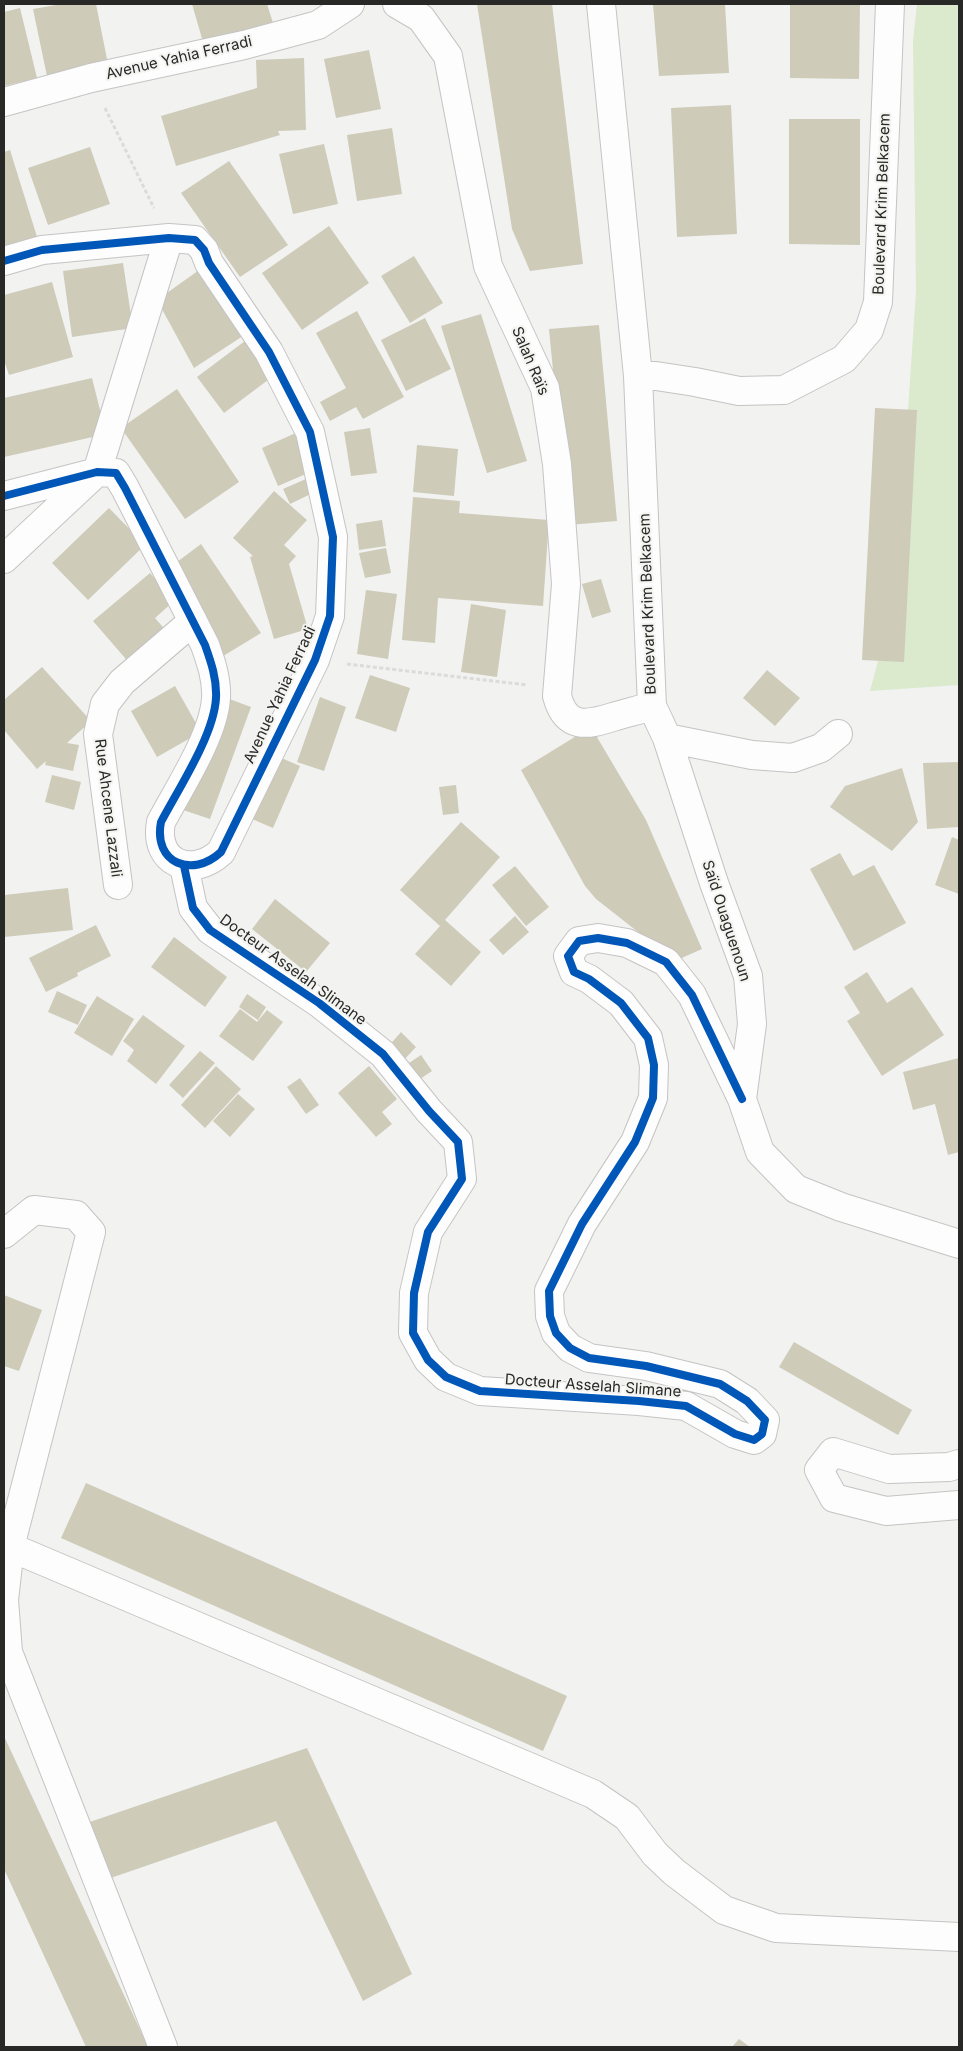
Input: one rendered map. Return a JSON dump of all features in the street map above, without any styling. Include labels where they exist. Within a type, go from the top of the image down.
[{"type":"street","name":"Avenue Yahia Ferradi","points":[[4,102],[90,78],[244,45],[318,25],[350,4]]},
{"type":"street","name":"Salah Raïs","points":[[397,4],[421,18],[448,56],[488,266],[545,388],[558,464],[566,584],[558,689],[559,702],[570,719],[590,724],[652,706]]},
{"type":"street","name":"Boulevard Krim Belkacem","points":[[601,4],[638,376],[652,706],[667,738]]},
{"type":"street","name":"Boulevard Krim Belkacem","points":[[638,376],[656,376],[739,391],[784,390],[844,360],[869,330],[878,302],[890,4]]},
{"type":"street","name":"Avenue Yahia Ferradi","points":[[4,261],[42,250],[169,238],[195,240],[204,250],[209,263],[269,352],[310,432],[333,537],[330,616],[314,660],[221,852],[208,862],[200,865],[184,866]]},
{"type":"street","points":[[4,559],[97,472],[169,238]]},
{"type":"street","points":[[4,496],[97,472],[116,473],[194,621],[214,670],[216,697],[212,723],[161,822],[159,837],[165,852],[170,858],[184,866]]},
{"type":"street","name":"Rue Ahcene Lazzali","points":[[118,885],[98,734],[105,704],[122,682],[194,621]]},
{"type":"street","points":[[667,738],[752,755],[794,758],[821,748],[838,734]]},
{"type":"street","name":"Saïd Ouaguenoun","points":[[667,738],[711,874],[748,976],[752,1024],[742,1099],[760,1152],[796,1189],[841,1207],[959,1244]]},
{"type":"street","name":"Docteur Asselah Slimane","points":[[184,866],[193,908],[210,930],[319,1003],[382,1054],[429,1111],[458,1142],[462,1179],[428,1232],[414,1293],[413,1333],[428,1360],[446,1377],[480,1391],[639,1401],[686,1406],[736,1434],[754,1440],[762,1434],[765,1420],[747,1401],[720,1384],[646,1366],[589,1358],[570,1348],[556,1333],[550,1316],[549,1291],[582,1224],[635,1142],[653,1098],[654,1065],[648,1038],[621,1003],[589,979],[574,972],[568,956],[579,941],[598,938],[626,943],[666,962],[692,995],[742,1099]]},
{"type":"street","points":[[4,1234],[34,1210],[76,1215],[91,1232],[10,1547],[4,1600],[8,1652],[162,2047]]},
{"type":"street","points":[[959,1464],[949,1467],[889,1469],[833,1452],[819,1470],[834,1498],[886,1511],[959,1505]]},
{"type":"street","points":[[10,1547],[593,1794],[627,1817],[655,1854],[674,1872],[724,1910],[776,1928],[959,1937]]},
{"type":"path","points":[[90,78],[169,238]]},
{"type":"path","points":[[314,660],[558,689]]},
{"type":"green space","points":[[917,4],[959,4],[959,685],[870,691],[892,609],[902,501],[916,291],[913,41]]},
{"type":"building","points":[[62,4],[96,4],[109,69],[48,81],[33,9]]},
{"type":"building","points":[[192,4],[267,4],[273,23],[203,42]]},
{"type":"building","points":[[477,4],[552,4],[583,264],[530,271],[512,229]]},
{"type":"building","points":[[653,4],[725,4],[729,73],[659,76]]},
{"type":"building","points":[[790,4],[860,4],[859,79],[790,78]]},
{"type":"building","points":[[20,8],[37,78],[4,86],[4,12]]},
{"type":"building","points":[[369,50],[381,109],[336,118],[324,59]]},
{"type":"building","points":[[304,58],[306,130],[278,131],[280,135],[176,166],[161,116],[257,88],[256,60]]},
{"type":"building","points":[[731,105],[737,234],[677,237],[671,108]]},
{"type":"building","points":[[789,119],[860,119],[860,245],[789,244]]},
{"type":"building","points":[[392,128],[402,194],[357,201],[347,135]]},
{"type":"building","points":[[324,144],[338,204],[293,214],[279,154]]},
{"type":"building","points":[[90,147],[110,204],[48,225],[28,168]]},
{"type":"building","points":[[10,150],[38,240],[4,250],[4,152]]},
{"type":"building","points":[[229,161],[288,245],[240,277],[181,193]]},
{"type":"building","points":[[329,226],[369,283],[302,330],[262,273]]},
{"type":"building","points":[[414,256],[443,303],[410,323],[381,276]]},
{"type":"building","points":[[123,263],[133,328],[72,337],[63,271]]},
{"type":"building","points":[[202,268],[246,334],[194,368],[157,300]]},
{"type":"building","points":[[52,282],[73,357],[9,375],[4,360],[4,295]]},
{"type":"building","points":[[357,311],[404,397],[363,419],[356,407],[330,421],[320,402],[346,388],[316,333]]},
{"type":"building","points":[[481,314],[527,461],[487,473],[441,326]]},
{"type":"building","points":[[425,318],[451,369],[406,391],[381,340]]},
{"type":"building","points":[[599,325],[617,521],[568,525],[549,329]]},
{"type":"building","points":[[245,341],[272,377],[224,413],[197,377]]},
{"type":"building","points":[[92,378],[106,434],[4,457],[4,398]]},
{"type":"building","points":[[177,389],[239,482],[185,519],[121,428]]},
{"type":"building","points":[[875,408],[917,410],[904,662],[862,660]]},
{"type":"building","points":[[370,428],[377,473],[351,476],[344,432]]},
{"type":"building","points":[[298,432],[315,470],[278,486],[262,448]]},
{"type":"building","points":[[417,445],[458,449],[454,496],[413,492]]},
{"type":"building","points":[[315,475],[319,490],[290,504],[283,489]]},
{"type":"building","points":[[274,491],[307,520],[284,545],[296,556],[289,564],[308,629],[274,639],[250,557],[253,556],[233,538]]},
{"type":"building","points":[[413,497],[460,501],[459,513],[549,520],[543,606],[438,598],[435,643],[402,640]]},
{"type":"building","points":[[109,508],[145,545],[88,600],[52,563]]},
{"type":"building","points":[[382,520],[386,546],[359,550],[356,524]]},
{"type":"building","points":[[201,544],[261,633],[220,658],[177,562]]},
{"type":"building","points":[[386,548],[391,573],[365,578],[359,553]]},
{"type":"building","points":[[150,573],[174,601],[155,618],[168,633],[131,665],[93,621]]},
{"type":"building","points":[[601,579],[611,612],[592,618],[582,584]]},
{"type":"building","points":[[366,590],[397,594],[388,659],[357,654]]},
{"type":"building","points":[[471,604],[506,610],[497,677],[461,672]]},
{"type":"building","points":[[42,667],[91,721],[67,743],[79,745],[73,771],[45,765],[46,761],[37,769],[4,730],[4,700]]},
{"type":"building","points":[[767,670],[800,698],[775,726],[743,698]]},
{"type":"building","points":[[370,675],[410,688],[396,732],[355,718]]},
{"type":"building","points":[[175,686],[201,732],[157,757],[131,711]]},
{"type":"building","points":[[224,697],[251,707],[210,819],[183,810]]},
{"type":"building","points":[[320,697],[346,707],[324,771],[297,762]]},
{"type":"building","points":[[591,727],[646,820],[702,949],[675,961],[596,899],[585,886],[521,770]]},
{"type":"building","points":[[272,754],[300,766],[273,828],[245,816]]},
{"type":"building","points":[[959,762],[959,827],[927,829],[923,763]]},
{"type":"building","points":[[902,768],[918,822],[892,851],[830,807],[845,786]]},
{"type":"building","points":[[52,775],[81,782],[74,810],[45,802]]},
{"type":"building","points":[[456,785],[459,813],[443,815],[439,787]]},
{"type":"building","points":[[461,822],[500,857],[445,920],[481,952],[451,986],[415,954],[440,926],[400,890]]},
{"type":"building","points":[[952,837],[959,840],[959,894],[935,885]]},
{"type":"building","points":[[840,853],[853,876],[874,865],[906,923],[854,951],[810,869]]},
{"type":"building","points":[[515,866],[549,907],[526,926],[492,885]]},
{"type":"building","points":[[68,888],[73,930],[4,937],[4,895]]},
{"type":"building","points":[[275,899],[330,943],[306,972],[252,929]]},
{"type":"building","points":[[515,916],[529,932],[503,955],[489,940]]},
{"type":"building","points":[[96,925],[111,956],[77,973],[78,976],[46,992],[29,958]]},
{"type":"building","points":[[174,937],[227,977],[205,1007],[151,967]]},
{"type":"building","points":[[867,972],[887,1003],[912,987],[944,1035],[882,1076],[847,1021],[860,1013],[844,987]]},
{"type":"building","points":[[57,991],[87,1005],[78,1025],[48,1012]]},
{"type":"building","points":[[247,994],[266,1007],[258,1020],[239,1007]]},
{"type":"building","points":[[97,996],[134,1019],[112,1056],[74,1033]]},
{"type":"building","points":[[240,1009],[257,1022],[267,1010],[283,1022],[253,1061],[219,1036]]},
{"type":"building","points":[[143,1015],[185,1046],[156,1084],[127,1061],[134,1050],[123,1041]]},
{"type":"building","points":[[401,1032],[416,1047],[402,1062],[387,1048]]},
{"type":"building","points":[[200,1051],[215,1063],[183,1098],[169,1085]]},
{"type":"building","points":[[421,1055],[432,1071],[414,1083],[403,1067]]},
{"type":"building","points":[[959,1058],[959,1152],[948,1155],[935,1104],[913,1110],[903,1072]]},
{"type":"building","points":[[216,1066],[241,1089],[205,1128],[181,1105]]},
{"type":"building","points":[[369,1066],[397,1099],[382,1112],[392,1124],[376,1137],[338,1093]]},
{"type":"building","points":[[300,1078],[319,1105],[306,1114],[287,1087]]},
{"type":"building","points":[[238,1094],[255,1109],[230,1137],[213,1121]]},
{"type":"building","points":[[4,1295],[42,1310],[19,1371],[4,1366]]},
{"type":"building","points":[[794,1342],[912,1410],[898,1435],[779,1367]]},
{"type":"building","points":[[86,1483],[567,1696],[543,1751],[61,1538]]},
{"type":"building","points":[[4,1736],[148,2047],[86,2047],[4,1869]]},
{"type":"building","points":[[307,1748],[412,1974],[363,2001],[276,1821],[102,1881],[78,1826]]},
{"type":"building","points":[[739,2039],[750,2047],[732,2047]]},
{"type":"cycle path","points":[[4,261],[42,250],[169,238],[195,240],[204,250],[209,263],[269,352],[310,432],[333,537],[330,616],[315,660],[221,852],[210,860],[187,865],[177,862],[169,857],[163,848],[160,836],[161,822],[194,761],[209,728],[214,713],[216,684],[205,645],[125,488],[116,473],[97,472],[4,496]]},
{"type":"cycle path","points":[[184,866],[193,908],[210,930],[319,1003],[383,1054],[429,1111],[458,1142],[462,1179],[428,1232],[414,1293],[413,1333],[428,1360],[446,1377],[480,1391],[639,1401],[686,1406],[735,1434],[754,1440],[762,1434],[765,1420],[747,1401],[720,1384],[646,1366],[589,1358],[570,1348],[556,1333],[550,1316],[549,1291],[582,1224],[635,1142],[653,1098],[654,1065],[648,1038],[621,1003],[589,979],[574,972],[568,956],[579,941],[598,938],[627,943],[666,962],[692,995],[742,1099]]}]
